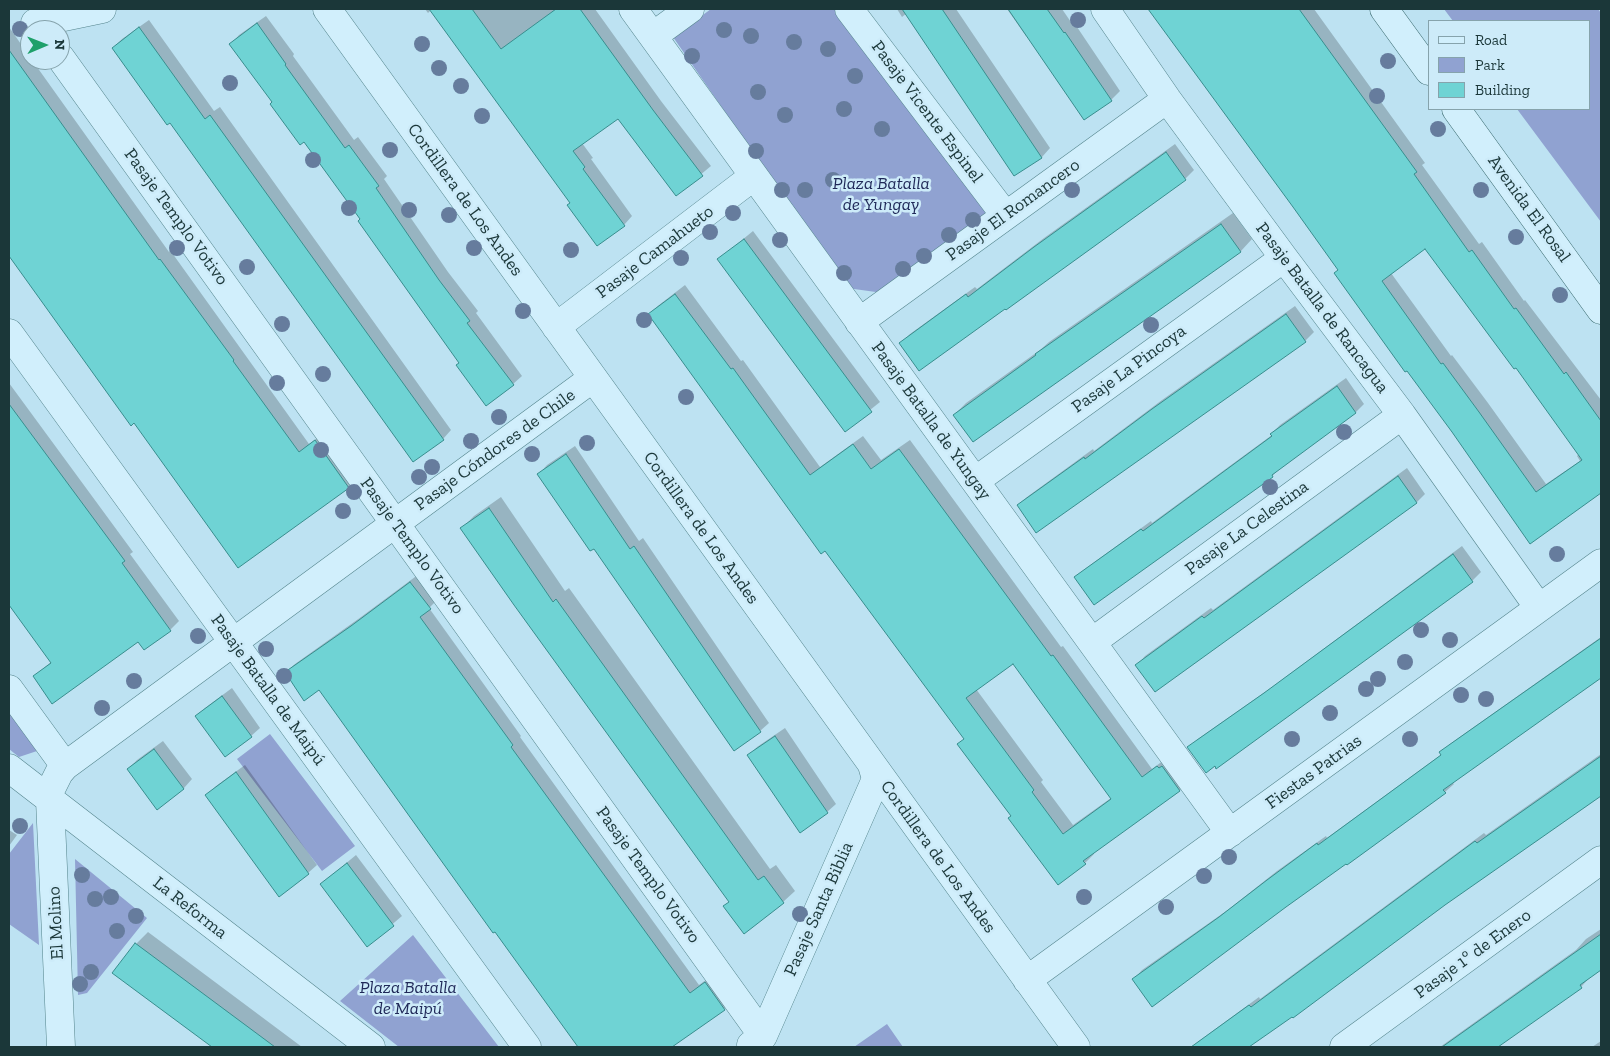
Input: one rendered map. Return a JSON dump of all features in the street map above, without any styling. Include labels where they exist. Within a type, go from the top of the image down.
[{"type":"street","points":[[34,20],[102,9]]},
{"type":"street","name":"Cordillera de Los Andes","points":[[327,9],[1076,1047]]},
{"type":"street","name":"Pasaje Batalla de Yungay","points":[[633,9],[1230,832]]},
{"type":"street","points":[[653,36],[690,9]]},
{"type":"street","name":"Pasaje Vicente Espinel","points":[[849,9],[1005,215]]},
{"type":"street","name":"Pasaje Batalla de Rancagua","points":[[1105,9],[1167,99],[1402,415],[1539,608]]},
{"type":"street","points":[[1384,9],[1428,70]]},
{"type":"street","name":"Pasaje Templo Votivo","points":[[69,70],[396,523],[756,1041]]},
{"type":"street","name":"Pasaje El Romancero","points":[[859,322],[1167,99]]},
{"type":"street","name":"Avenida El Rosal","points":[[1457,110],[1601,310]]},
{"type":"street","name":"Pasaje Camahueto","points":[[556,327],[754,176]]},
{"type":"street","name":"Pasaje La Pincoya","points":[[975,481],[1284,258]]},
{"type":"street","name":"Pasaje Batalla de Maipú","points":[[9,333],[527,1047]]},
{"type":"street","name":"Pasaje Cóndores de Chile","points":[[50,800],[50,789],[54,780],[65,766],[593,378]]},
{"type":"street","name":"Pasaje La Celestina","points":[[1092,642],[1402,415]]},
{"type":"street","name":"Fiestas Patrias","points":[[1027,980],[1601,563]]},
{"type":"street","points":[[9,689],[65,766]]},
{"type":"street","name":"Pasaje Santa Biblia","points":[[756,1041],[876,778],[872,765]]},
{"type":"street","name":"La Reforma","points":[[9,768],[371,1047]]},
{"type":"street","name":"El Molino","points":[[50,800],[62,1047]]},
{"type":"street","name":"Pasaje 1º de Enero","points":[[1344,1047],[1601,860]]},
{"type":"green space","name":"Plaza Batalla de Yungay","points":[[711,9],[842,9],[994,211],[883,293],[847,288],[673,37]]},
{"type":"green space","points":[[1444,9],[1598,9],[1601,13],[1601,222],[1518,110],[1590,110],[1590,20],[1452,20]]},
{"type":"green space","points":[[9,695],[39,736],[37,751],[19,757],[9,749]]},
{"type":"green space","points":[[270,734],[355,846],[322,871],[237,759]]},
{"type":"green space","points":[[33,823],[39,945],[9,924],[9,854]]},
{"type":"green space","points":[[75,859],[147,918],[87,993],[78,995]]},
{"type":"green space","name":"Plaza Batalla de Maipú","points":[[413,935],[499,1047],[399,1047],[340,1001]]},
{"type":"green space","points":[[887,1024],[903,1047],[854,1047]]},
{"type":"building","points":[[429,9],[472,9],[501,49],[556,9],[580,9],[703,176],[676,196],[618,119],[573,151],[585,167],[583,169],[625,226],[597,246],[567,205],[570,203]]},
{"type":"building","points":[[902,9],[942,9],[1042,158],[1014,176]]},
{"type":"building","points":[[1008,9],[1047,9],[1112,101],[1084,120]]},
{"type":"building","points":[[1148,9],[1299,9],[1417,172],[1414,174],[1469,252],[1472,250],[1514,309],[1516,308],[1564,374],[1566,372],[1601,421],[1601,493],[1530,544],[1452,432],[1407,371],[1405,372],[1334,273],[1338,270]],"holes":[[[1425,249],[1514,369],[1516,368],[1582,460],[1536,492],[1382,281]]]},
{"type":"building","points":[[257,23],[345,148],[349,145],[379,186],[376,188],[439,280],[470,321],[467,323],[514,385],[486,406],[456,365],[459,363],[358,221],[360,219],[304,142],[300,145],[270,104],[272,102],[229,44]]},
{"type":"building","points":[[139,27],[205,119],[210,115],[444,440],[413,462],[170,123],[167,125],[112,48]]},
{"type":"building","points":[[9,50],[20,65],[20,70],[23,70],[299,452],[315,440],[349,488],[238,568],[134,423],[131,426],[9,256]]},
{"type":"building","points":[[1166,152],[1186,180],[919,371],[899,343],[966,294],[968,297]]},
{"type":"building","points":[[1221,224],[1241,252],[973,442],[953,415],[1035,354]]},
{"type":"building","points":[[744,239],[872,412],[845,432],[717,259]]},
{"type":"building","points":[[675,294],[731,369],[733,368],[810,475],[853,444],[871,469],[899,449],[1142,777],[1157,766],[1159,768],[1162,766],[1180,791],[1083,861],[1086,864],[1058,885],[1008,818],[1011,816],[957,744],[964,739],[825,551],[821,554],[648,314]],"holes":[[[1013,664],[1111,799],[1063,834],[1032,792],[1034,790],[966,698]]]},
{"type":"building","points":[[1286,314],[1306,342],[1036,533],[1017,505],[1084,457],[1085,459]]},
{"type":"building","points":[[1337,386],[1356,413],[1272,475],[1273,477],[1094,605],[1074,577],[1141,529],[1143,531],[1272,436],[1270,434]]},
{"type":"building","points":[[9,404],[125,561],[122,563],[171,631],[144,650],[138,642],[52,704],[33,676],[51,663],[9,605]]},
{"type":"building","points":[[566,454],[630,549],[634,546],[761,732],[734,751],[594,549],[590,551],[537,474]]},
{"type":"building","points":[[1398,476],[1417,503],[1155,692],[1135,665],[1202,616],[1204,618]]},
{"type":"building","points":[[489,508],[553,602],[556,599],[758,880],[764,876],[784,903],[744,934],[723,906],[729,902],[460,528]]},
{"type":"building","points":[[1453,554],[1473,582],[1216,769],[1215,766],[1206,773],[1187,747],[1264,693]]},
{"type":"building","points":[[410,582],[431,609],[420,617],[513,745],[511,747],[690,993],[705,982],[725,1010],[672,1047],[578,1047],[495,932],[493,933],[319,690],[304,701],[285,672]]},
{"type":"building","points":[[1601,638],[1601,678],[1443,790],[1446,793],[1286,907],[1152,1007],[1132,979],[1219,917],[1317,843],[1318,845],[1441,755],[1439,752]]},
{"type":"building","points":[[222,696],[252,737],[225,757],[195,716]]},
{"type":"building","points":[[775,736],[828,813],[800,833],[747,755]]},
{"type":"building","points":[[154,749],[184,789],[157,810],[127,769]]},
{"type":"building","points":[[1601,756],[1601,796],[1445,905],[1293,1018],[1249,1047],[1191,1047],[1249,1005],[1251,1007],[1475,841],[1477,843]]},
{"type":"building","points":[[236,772],[309,874],[279,897],[205,795]]},
{"type":"building","points":[[347,863],[394,926],[367,947],[320,884]]},
{"type":"building","points":[[1601,934],[1601,970],[1580,985],[1582,988],[1498,1047],[1442,1047]]},
{"type":"building","points":[[135,943],[275,1047],[212,1047],[112,973]]}]
